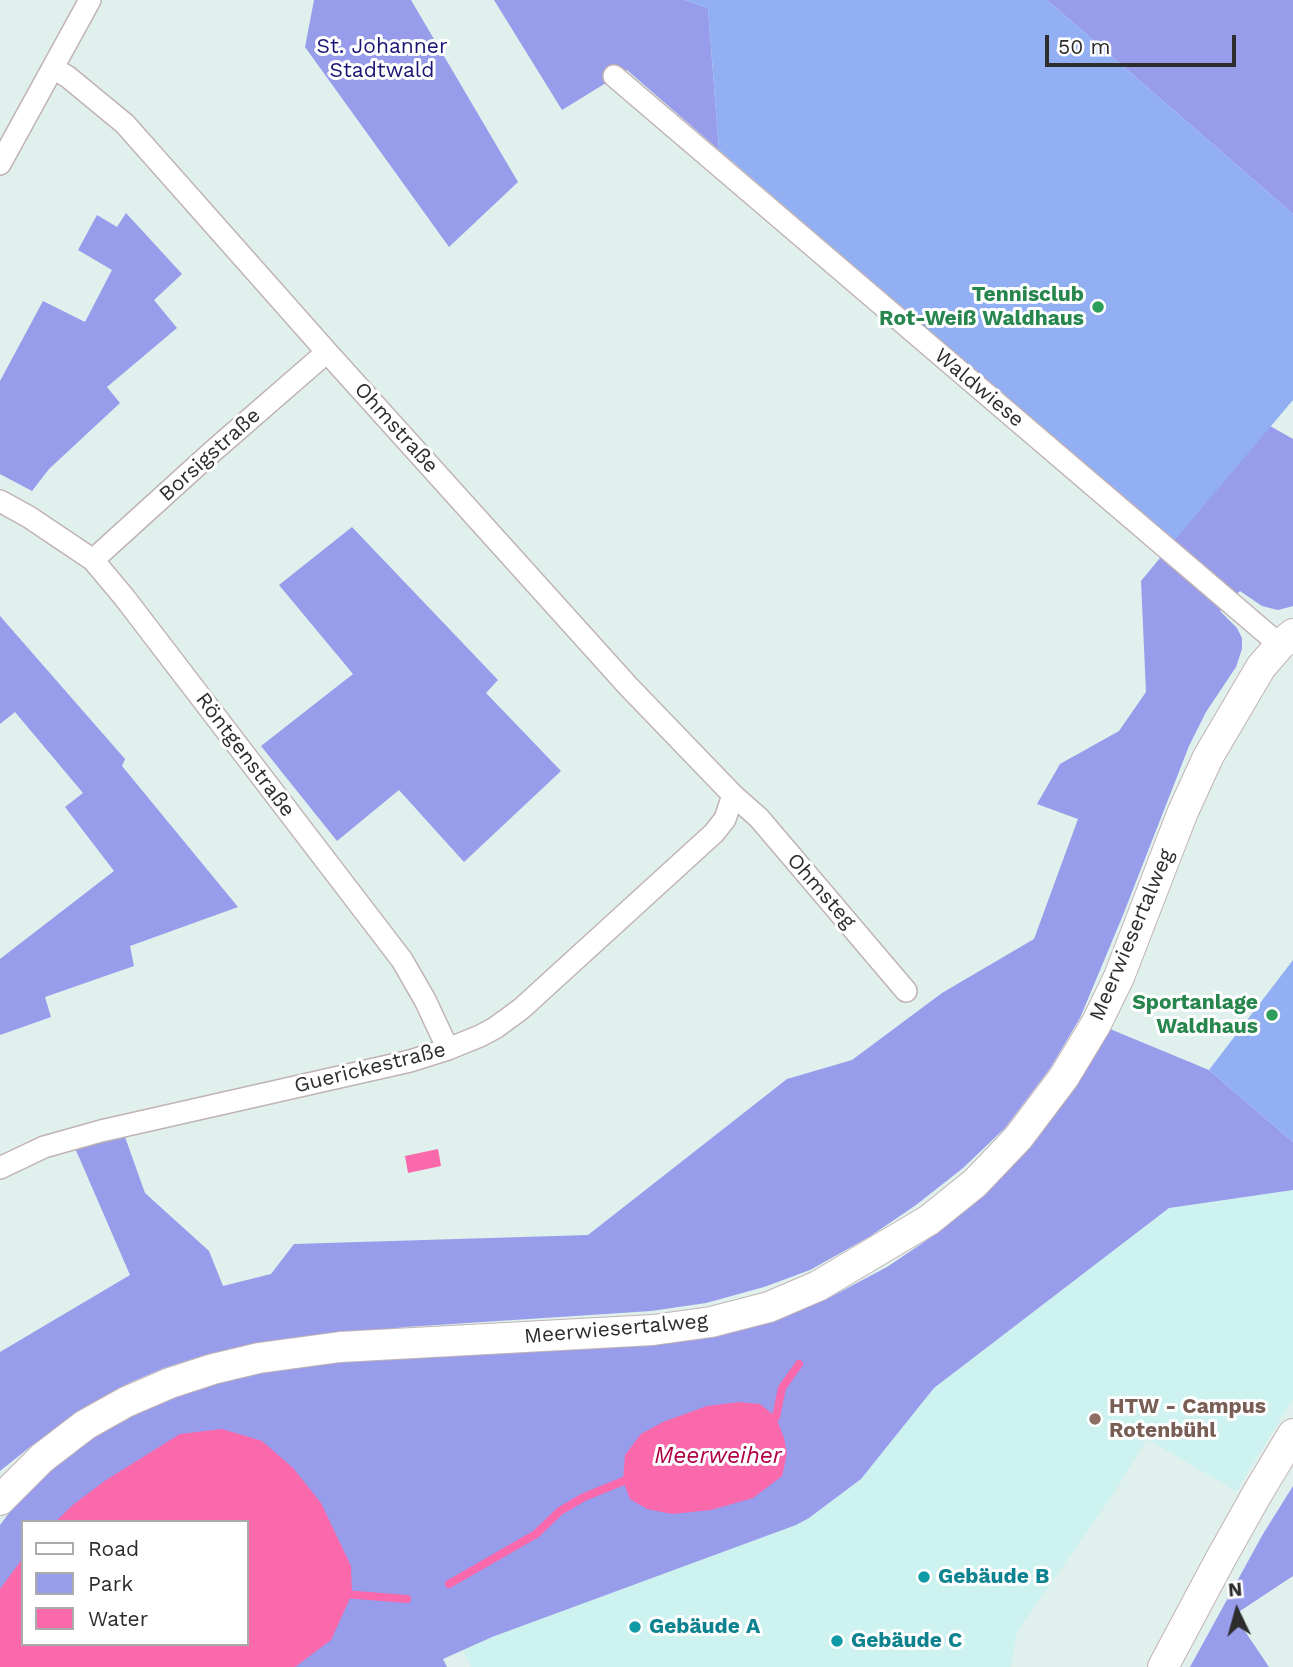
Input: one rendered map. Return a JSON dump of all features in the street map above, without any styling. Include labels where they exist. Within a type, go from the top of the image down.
[{"type":"main road","name":"Meerwiesertalweg","points":[[0,1500],[42,1458],[85,1425],[137,1397],[213,1369],[259,1358],[340,1348],[653,1330],[711,1322],[769,1307],[818,1286],[929,1220],[975,1183],[1018,1138],[1071,1066],[1119,978],[1182,814],[1208,757],[1261,667],[1287,639]]},
{"type":"main road","points":[[1163,1667],[1257,1494],[1293,1434]]},
{"type":"street","points":[[0,164],[9,127],[53,68],[90,0]]},
{"type":"street","name":"Ohmstraße","points":[[53,68],[68,77],[125,124],[628,686],[733,795]]},
{"type":"street","name":"Waldwiese","points":[[614,76],[1168,548],[1245,617],[1287,639]]},
{"type":"street","name":"Borsigstraße","points":[[93,559],[327,352]]},
{"type":"street","name":"Röntgenstraße","points":[[0,501],[93,559],[402,960],[448,1049]]},
{"type":"street","name":"Ohmsteg","points":[[733,795],[759,818],[906,990]]},
{"type":"street","name":"Guerickestraße","points":[[0,1168],[44,1147],[101,1131],[410,1061],[448,1049],[487,1032],[521,1009],[714,833],[725,819],[733,795]]},
{"type":"shaded area","name":"Tennisclub Rot-Weiß Waldhaus","points":[[685,0],[1047,0],[1293,214],[1293,400],[1174,541],[719,150],[708,8]]},
{"type":"shaded area","name":"Sportanlage Waldhaus","points":[[1293,960],[1293,1142],[1209,1070]]},
{"type":"shaded area","name":"HTW - Campus Rotenbühl","points":[[1293,1190],[1293,1399],[1236,1491],[1147,1439],[1118,1487],[1017,1632],[1011,1667],[471,1667],[463,1650],[492,1637],[809,1518],[861,1479],[934,1388],[1169,1208]]},
{"type":"green space","name":"St. Johanner Stadtwald","points":[[314,0],[411,0],[518,182],[449,247],[305,47]]},
{"type":"green space","name":"St. Johanner Stadtwald","points":[[494,0],[685,0],[708,8],[719,150],[627,70],[562,110]]},
{"type":"green space","points":[[1047,0],[1293,0],[1293,214]]},
{"type":"green space","points":[[126,213],[182,274],[154,300],[177,328],[107,387],[120,403],[49,469],[32,491],[0,474],[0,381],[43,301],[85,322],[112,270],[78,250],[97,215],[117,227]]},
{"type":"green space","points":[[1263,422],[1293,439],[1293,606],[1278,610],[1262,606],[1240,591],[1220,611],[1237,628],[1242,638],[1242,649],[1236,667],[1206,712],[1189,746],[1080,1018],[1051,1067],[1005,1128],[963,1168],[869,1237],[810,1270],[764,1287],[706,1303],[651,1311],[406,1327],[257,1344],[209,1354],[164,1368],[129,1383],[76,1413],[0,1471],[0,1352],[130,1275],[75,1148],[125,1137],[145,1193],[209,1251],[223,1286],[271,1274],[294,1244],[588,1235],[787,1079],[852,1060],[942,993],[1034,939],[1078,819],[1037,804],[1060,764],[1119,731],[1146,692],[1141,581],[1174,541],[1095,472]]},
{"type":"green space","points":[[352,527],[498,680],[486,693],[561,771],[464,862],[399,790],[337,841],[261,746],[353,674],[279,585]]},
{"type":"green space","points":[[0,616],[125,759],[122,766],[238,907],[130,946],[134,966],[45,997],[51,1017],[0,1035],[0,959],[114,871],[65,807],[83,793],[15,712],[0,724]]},
{"type":"green space","points":[[1110,1029],[1209,1070],[1293,1142],[1293,1190],[1169,1208],[934,1388],[861,1479],[809,1518],[492,1637],[443,1659],[447,1667],[0,1667],[0,1525],[62,1460],[118,1421],[162,1399],[262,1371],[341,1361],[774,1320],[825,1300],[887,1267],[939,1232],[984,1196],[1030,1147],[1076,1086]]},
{"type":"green space","points":[[1293,1486],[1293,1576],[1234,1615],[1269,1667],[1190,1667],[1263,1534]]},
{"type":"water","points":[[438,1149],[441,1166],[408,1173],[405,1156]]},
{"type":"water","name":"Meerweiher","points":[[739,1402],[760,1404],[776,1417],[787,1454],[782,1476],[753,1498],[711,1510],[672,1514],[647,1509],[630,1499],[623,1481],[625,1455],[641,1434],[663,1422],[707,1406]]},
{"type":"water","points":[[222,1429],[262,1441],[293,1468],[321,1503],[351,1566],[352,1594],[331,1640],[295,1667],[0,1667],[0,1589],[21,1561],[21,1646],[248,1646],[248,1520],[57,1520],[106,1480],[180,1434]]},
{"type":"waterway","points":[[768,1421],[776,1417],[782,1388],[799,1364]]},
{"type":"waterway","points":[[449,1584],[536,1534],[560,1511],[584,1497],[631,1478]]},
{"type":"waterway","points":[[344,1594],[407,1599]]},
{"type":"place","name":"Tennisclub Rot-Weiß Waldhaus","points":[[1098,307]]},
{"type":"place","name":"Sportanlage Waldhaus","points":[[1272,1015]]},
{"type":"place","name":"HTW - Campus Rotenbühl","points":[[1095,1419]]},
{"type":"place","name":"Gebäude B","points":[[924,1577]]},
{"type":"place","name":"Gebäude A","points":[[635,1627]]},
{"type":"place","name":"Gebäude C","points":[[837,1641]]}]
